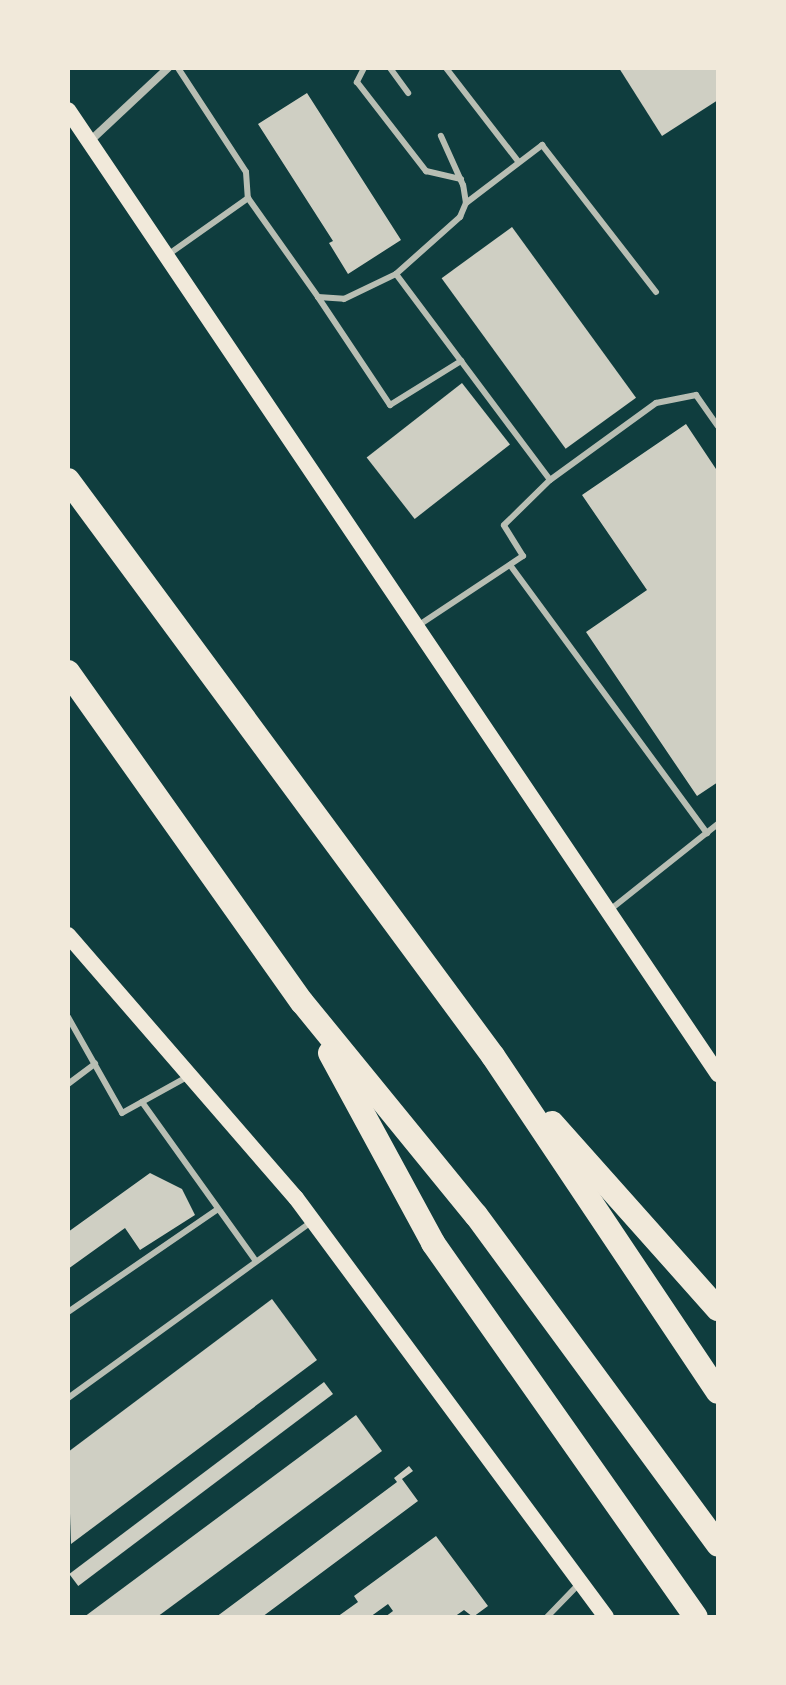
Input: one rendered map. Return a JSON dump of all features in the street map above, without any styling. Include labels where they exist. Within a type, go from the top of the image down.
[{"type":"highway","points":[[68,480],[493,1056],[718,1392]]},
{"type":"highway","points":[[68,672],[302,1002],[476,1215],[718,1545]]},
{"type":"highway","points":[[302,1002],[433,1243],[696,1617]]},
{"type":"highway","points":[[493,1056],[718,1309]]},
{"type":"main road","points":[[68,110],[718,1074]]},
{"type":"main road","points":[[68,935],[191,1074],[313,1221],[606,1617]]},
{"type":"street","points":[[89,142],[168,68]]},
{"type":"lane","points":[[178,68],[246,172],[248,198],[390,405],[461,361]]},
{"type":"lane","points":[[364,68],[357,82],[426,171],[461,179]]},
{"type":"lane","points":[[390,68],[408,93]]},
{"type":"lane","points":[[446,68],[518,161]]},
{"type":"lane","points":[[441,136],[461,179],[466,203]]},
{"type":"lane","points":[[318,297],[344,299],[396,274],[460,217],[466,203],[542,145],[656,292]]},
{"type":"lane","points":[[166,256],[248,198]]},
{"type":"lane","points":[[396,274],[550,480]]},
{"type":"lane","points":[[416,627],[523,556],[504,525],[550,480],[656,403],[696,395],[718,426]]},
{"type":"lane","points":[[510,565],[707,833]]},
{"type":"lane","points":[[608,911],[718,824]]},
{"type":"lane","points":[[68,1017],[122,1113],[191,1074]]},
{"type":"lane","points":[[68,1084],[95,1064]]},
{"type":"lane","points":[[142,1102],[255,1260]]},
{"type":"lane","points":[[68,1312],[218,1209]]},
{"type":"lane","points":[[68,1398],[313,1221]]},
{"type":"lane","points":[[547,1617],[581,1583]]},
{"type":"building","points":[[619,68],[718,68],[718,100],[662,136]]},
{"type":"building","points":[[307,93],[401,240],[348,274],[329,243],[333,241],[258,124]]},
{"type":"building","points":[[512,227],[636,398],[566,449],[442,278]]},
{"type":"building","points":[[462,383],[510,444],[415,519],[367,457]]},
{"type":"building","points":[[686,424],[718,472],[718,782],[697,796],[586,632],[647,590],[582,495]]},
{"type":"building","points":[[150,1173],[182,1189],[195,1215],[140,1250],[125,1228],[68,1269],[68,1232]]},
{"type":"building","points":[[272,1299],[317,1360],[71,1544],[68,1452]]},
{"type":"building","points":[[324,1382],[333,1394],[78,1586],[69,1574]]},
{"type":"building","points":[[356,1415],[382,1451],[157,1617],[84,1617]]},
{"type":"building","points":[[409,1466],[413,1471],[402,1479],[418,1501],[262,1617],[216,1617],[397,1482],[394,1478]]},
{"type":"building","points":[[436,1536],[488,1606],[473,1617],[464,1610],[454,1617],[385,1617],[393,1611],[388,1604],[370,1617],[337,1617],[358,1602],[354,1596]]}]
